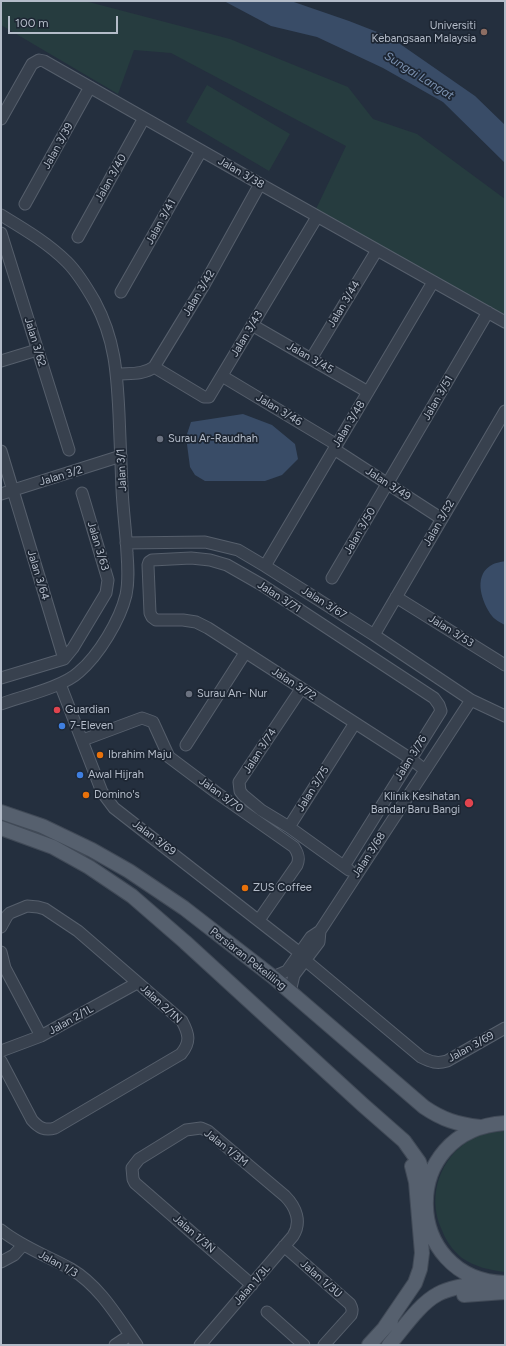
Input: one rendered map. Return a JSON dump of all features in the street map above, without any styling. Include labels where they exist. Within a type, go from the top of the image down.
[{"type":"main road","name":"Persiaran Pekeliling","points":[[1,812],[42,826],[66,837],[129,871],[184,908],[273,978],[435,1115],[466,1125],[480,1127]]},
{"type":"main road","points":[[1,828],[53,847],[89,867],[132,896],[185,942],[404,1141],[419,1162],[427,1186]]},
{"type":"main road","points":[[409,1094],[423,1098],[452,1113],[465,1116],[505,1114]]},
{"type":"main road","points":[[498,1282],[478,1278],[466,1273],[446,1257],[432,1235],[425,1204],[430,1175],[441,1154],[458,1137],[492,1123],[505,1122]]},
{"type":"main road","points":[[385,1327],[415,1283],[420,1269],[422,1253],[416,1182],[406,1152],[389,1127]]},
{"type":"main road","points":[[369,1345],[415,1295],[421,1286],[428,1261],[428,1222]]},
{"type":"main road","points":[[389,1345],[423,1306],[437,1295],[455,1288],[498,1282]]},
{"type":"main road","points":[[399,1333],[439,1302],[449,1298],[458,1295],[505,1292]]},
{"type":"street","name":"Jalan 3/38","points":[[1,119],[32,64],[39,60],[44,61],[317,217],[505,322]]},
{"type":"street","name":"Jalan 3/39","points":[[25,204],[90,87]]},
{"type":"street","name":"Jalan 3/40","points":[[78,237],[144,118]]},
{"type":"street","name":"Jalan 3/41","points":[[121,292],[201,150]]},
{"type":"street","name":"Jalan 3/42","points":[[154,367],[204,285],[260,184]]},
{"type":"street","name":"Jalan 3/1","points":[[1,215],[49,246],[68,263],[83,282],[105,322],[111,342],[117,374],[128,580],[122,610],[102,645],[88,663],[72,678],[60,684],[1,704]]},
{"type":"street","name":"Jalan 3/43","points":[[154,367],[204,397],[209,397],[317,217]]},
{"type":"street","name":"Jalan 3/62","points":[[1,234],[69,450]]},
{"type":"street","name":"Jalan 3/44","points":[[311,359],[377,250]]},
{"type":"street","name":"Jalan 3/48","points":[[265,566],[433,282]]},
{"type":"street","name":"Jalan 3/51","points":[[388,484],[488,312]]},
{"type":"street","name":"Jalan 3/45","points":[[252,325],[368,392]]},
{"type":"street","points":[[1,361],[37,350]]},
{"type":"street","points":[[117,374],[142,373],[154,367]]},
{"type":"street","name":"Jalan 3/46","points":[[222,376],[335,447]]},
{"type":"street","name":"Jalan 3/52","points":[[374,635],[505,411]]},
{"type":"street","name":"Jalan 3/49","points":[[335,447],[442,519]]},
{"type":"street","name":"Jalan 3/64","points":[[1,451],[64,659]]},
{"type":"street","name":"Jalan 3/2","points":[[1,494],[121,456]]},
{"type":"street","name":"Jalan 3/50","points":[[332,578],[388,484]]},
{"type":"street","name":"Jalan 3/63","points":[[64,659],[106,593],[108,580],[82,493]]},
{"type":"street","name":"Jalan 3/67","points":[[126,543],[206,542],[238,550],[374,635],[471,700],[505,716]]},
{"type":"street","name":"Jalan 3/71","points":[[156,620],[150,613],[149,562],[152,560],[191,558],[210,560],[227,565],[262,585],[434,698],[441,711]]},
{"type":"street","name":"Jalan 3/53","points":[[396,597],[505,665]]},
{"type":"street","name":"Jalan 3/72","points":[[156,620],[183,620],[196,622],[208,628],[411,759],[425,770]]},
{"type":"street","points":[[186,745],[245,653]]},
{"type":"street","points":[[1,677],[64,659]]},
{"type":"street","name":"Jalan 3/69","points":[[60,684],[102,792],[114,808],[259,920],[421,1057],[432,1063],[447,1061],[505,1028]]},
{"type":"street","name":"Jalan 3/74","points":[[289,827],[261,810],[243,795],[240,791],[239,782],[301,689]]},
{"type":"street","name":"Jalan 3/68","points":[[290,992],[294,975],[311,937],[320,931],[471,700]]},
{"type":"street","name":"Jalan 3/76","points":[[344,866],[441,711]]},
{"type":"street","name":"Jalan 3/70","points":[[83,740],[142,718],[153,722],[169,757],[294,847],[299,856],[297,865],[259,920]]},
{"type":"street","name":"Jalan 3/75","points":[[289,827],[355,723]]},
{"type":"street","points":[[289,827],[356,875]]},
{"type":"street","name":"Jalan 2/1N","points":[[1,927],[10,912],[27,906],[38,907],[45,910],[78,931],[182,1021],[188,1036],[186,1048],[181,1054],[55,1128],[49,1130],[37,1126],[32,1120],[1,1061]]},
{"type":"street","points":[[1,952],[5,968],[41,1036]]},
{"type":"street","name":"Jalan 3/68","points":[[273,978],[287,971],[303,956]]},
{"type":"street","name":"Jalan 2/1L","points":[[1,1051],[41,1036],[137,983]]},
{"type":"street","name":"Jalan 1/3M","points":[[136,1183],[133,1179],[132,1168],[139,1159],[186,1130],[201,1128],[208,1131],[289,1200],[295,1209],[298,1221]]},
{"type":"street","name":"Jalan 1/3N","points":[[136,1183],[252,1285]]},
{"type":"street","name":"Jalan 1/3L","points":[[200,1345],[284,1246],[295,1232],[298,1221]]},
{"type":"street","name":"Jalan 1/3","points":[[1,1230],[23,1245],[71,1269],[83,1277],[102,1296],[136,1345]]},
{"type":"street","points":[[1,1262],[14,1255],[23,1245]]},
{"type":"street","name":"Jalan 1/3U","points":[[284,1246],[350,1304],[352,1311],[351,1315],[324,1345]]},
{"type":"street","points":[[266,1312],[304,1345]]},
{"type":"street","points":[[115,1345],[130,1335]]},
{"type":"green space","points":[[1,1],[85,1],[230,39],[348,87],[373,119],[417,134],[505,199],[505,319],[316,209],[346,146],[171,53],[134,50],[118,94],[1,25]]},
{"type":"green space","points":[[207,85],[290,134],[269,171],[186,122]]},
{"type":"green space","points":[[505,1131],[505,1272],[477,1266],[458,1255],[449,1244],[443,1232],[437,1216],[435,1203],[439,1179],[444,1167],[451,1157],[470,1140],[478,1136]]},
{"type":"water","name":"Sungai Langat","points":[[224,1],[291,1],[390,37],[475,96],[505,125],[505,163],[443,102],[383,68],[317,37],[271,26]]},
{"type":"water","points":[[243,414],[272,425],[295,444],[298,459],[282,475],[265,481],[205,481],[195,475],[190,467],[186,437],[191,422]]},
{"type":"water","points":[[505,561],[505,625],[495,619],[488,611],[482,597],[481,583],[485,571],[490,566],[495,563]]},
{"type":"place","name":"Universiti Kebangsaan Malaysia","points":[[484,32]]},
{"type":"place","name":"Surau Ar-Raudhah","points":[[160,439]]},
{"type":"place","name":"Surau An- Nur","points":[[189,694]]},
{"type":"place","name":"Guardian","points":[[57,710]]},
{"type":"place","name":"7-Eleven","points":[[62,726]]},
{"type":"place","name":"Ibrahim Maju","points":[[100,755]]},
{"type":"place","name":"Awal Hijrah","points":[[80,775]]},
{"type":"place","name":"Domino's","points":[[86,795]]},
{"type":"place","name":"Klinik Kesihatan Bandar Baru Bangi","points":[[469,803]]},
{"type":"place","name":"ZUS Coffee","points":[[245,888]]}]
